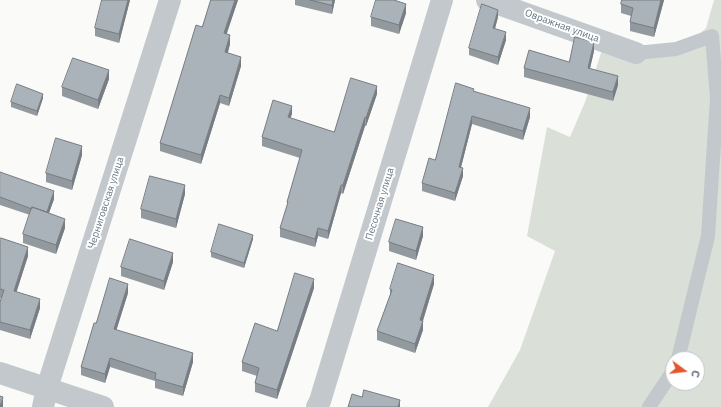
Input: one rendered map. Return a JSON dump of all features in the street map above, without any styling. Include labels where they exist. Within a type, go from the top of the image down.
[{"type":"street","name":"Черниговская улица","points":[[45,398],[170,0]]},
{"type":"street","name":"Песочная улица","points":[[317,407],[442,0]]},
{"type":"street","name":"Овражная улица","points":[[487,0],[636,53]]},
{"type":"street","points":[[0,373],[45,398],[103,407]]},
{"type":"lane","points":[[636,53],[676,49],[712,36],[717,98],[708,236],[680,351]]},
{"type":"lane","points":[[649,407],[665,383]]},
{"type":"shaded area","points":[[714,0],[721,0],[721,407],[488,407],[520,350],[555,251],[527,236],[547,127],[570,137],[585,102],[602,50],[646,53],[695,38],[706,28]]},
{"type":"building","points":[[102,0],[128,0],[119,34],[95,28]]},
{"type":"building","points":[[211,0],[235,0],[224,33],[230,35],[225,52],[241,57],[229,98],[220,95],[201,155],[160,143],[196,25],[202,27]]},
{"type":"building","points":[[310,0],[333,0],[332,5]]},
{"type":"building","points":[[376,0],[394,0],[406,4],[399,25],[371,17]]},
{"type":"building","points":[[622,0],[661,0],[654,28],[630,22],[633,8],[621,4]]},
{"type":"building","points":[[482,4],[498,10],[493,28],[506,32],[498,57],[469,48]]},
{"type":"building","points":[[575,37],[594,42],[588,68],[618,76],[613,92],[524,68],[529,50],[569,62]]},
{"type":"building","points":[[73,58],[109,70],[98,100],[62,87]]},
{"type":"building","points":[[351,78],[377,86],[366,118],[365,117],[343,185],[341,185],[328,231],[318,228],[315,239],[280,228],[302,150],[262,137],[273,100],[292,106],[288,117],[334,132]]},
{"type":"building","points":[[456,83],[474,89],[473,91],[530,108],[523,131],[472,116],[459,167],[463,168],[455,193],[422,183],[429,158],[435,160]]},
{"type":"building","points":[[17,84],[43,94],[37,111],[11,102]]},
{"type":"building","points":[[56,138],[82,146],[72,181],[46,173]]},
{"type":"building","points":[[0,172],[54,191],[47,212],[32,207],[32,209],[0,197]]},
{"type":"building","points":[[150,176],[185,185],[176,219],[141,209]]},
{"type":"building","points":[[32,207],[65,219],[56,245],[23,234]]},
{"type":"building","points":[[396,219],[423,227],[416,251],[389,242]]},
{"type":"building","points":[[219,224],[253,235],[244,263],[211,252]]},
{"type":"building","points":[[1,238],[28,247],[14,291],[40,299],[30,330],[0,322],[0,302],[4,290],[0,289]]},
{"type":"building","points":[[130,239],[173,253],[164,281],[121,267]]},
{"type":"building","points":[[398,263],[434,275],[420,320],[423,321],[415,344],[377,331],[392,290],[390,289]]},
{"type":"building","points":[[295,273],[314,279],[277,390],[255,383],[259,368],[242,362],[255,323],[277,331]]},
{"type":"building","points":[[110,278],[128,284],[114,329],[193,353],[183,387],[155,379],[156,373],[110,358],[105,374],[81,367],[94,323],[96,323]]},
{"type":"building","points":[[364,390],[400,400],[398,407],[348,407],[352,394],[362,397]]},
{"type":"building","points":[[0,396],[3,397],[0,407]]}]
